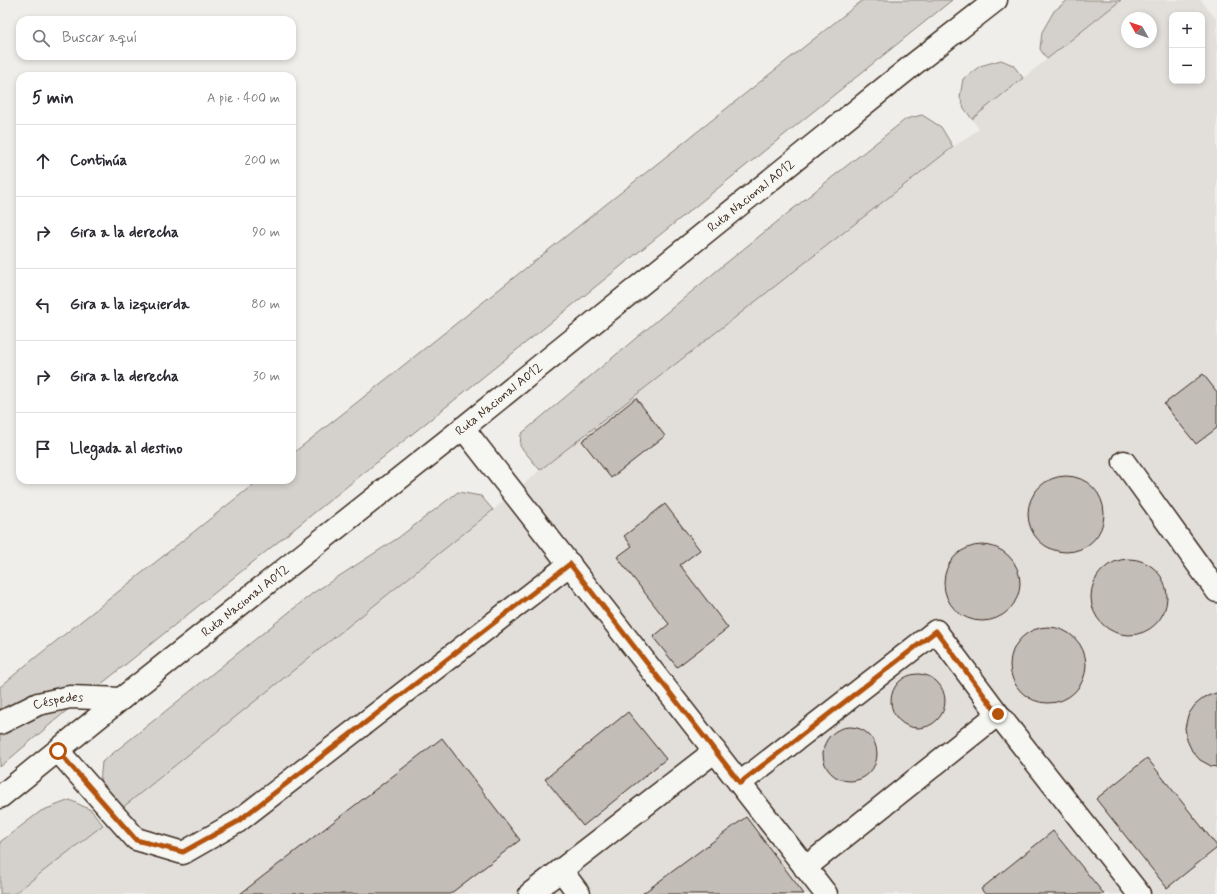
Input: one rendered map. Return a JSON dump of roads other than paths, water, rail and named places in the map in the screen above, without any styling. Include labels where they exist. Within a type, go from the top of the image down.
[{"type":"main road","name":"Ruta Nacional A012","points":[[0,797],[121,699],[463,428],[914,64],[996,0]]},
{"type":"main road","points":[[463,428],[826,894]]},
{"type":"main road","points":[[1124,462],[1217,591]]},
{"type":"main road","points":[[58,751],[136,840],[183,852],[237,822],[570,564]]},
{"type":"main road","points":[[740,783],[936,631],[998,714],[1139,894]]},
{"type":"main road","name":"Céspedes","points":[[0,724],[38,704],[70,697],[121,699]]},
{"type":"main road","points":[[805,868],[998,714]]},
{"type":"main road","points":[[530,894],[715,751]]},
{"type":"main road","points":[[561,870],[579,894]]}]
